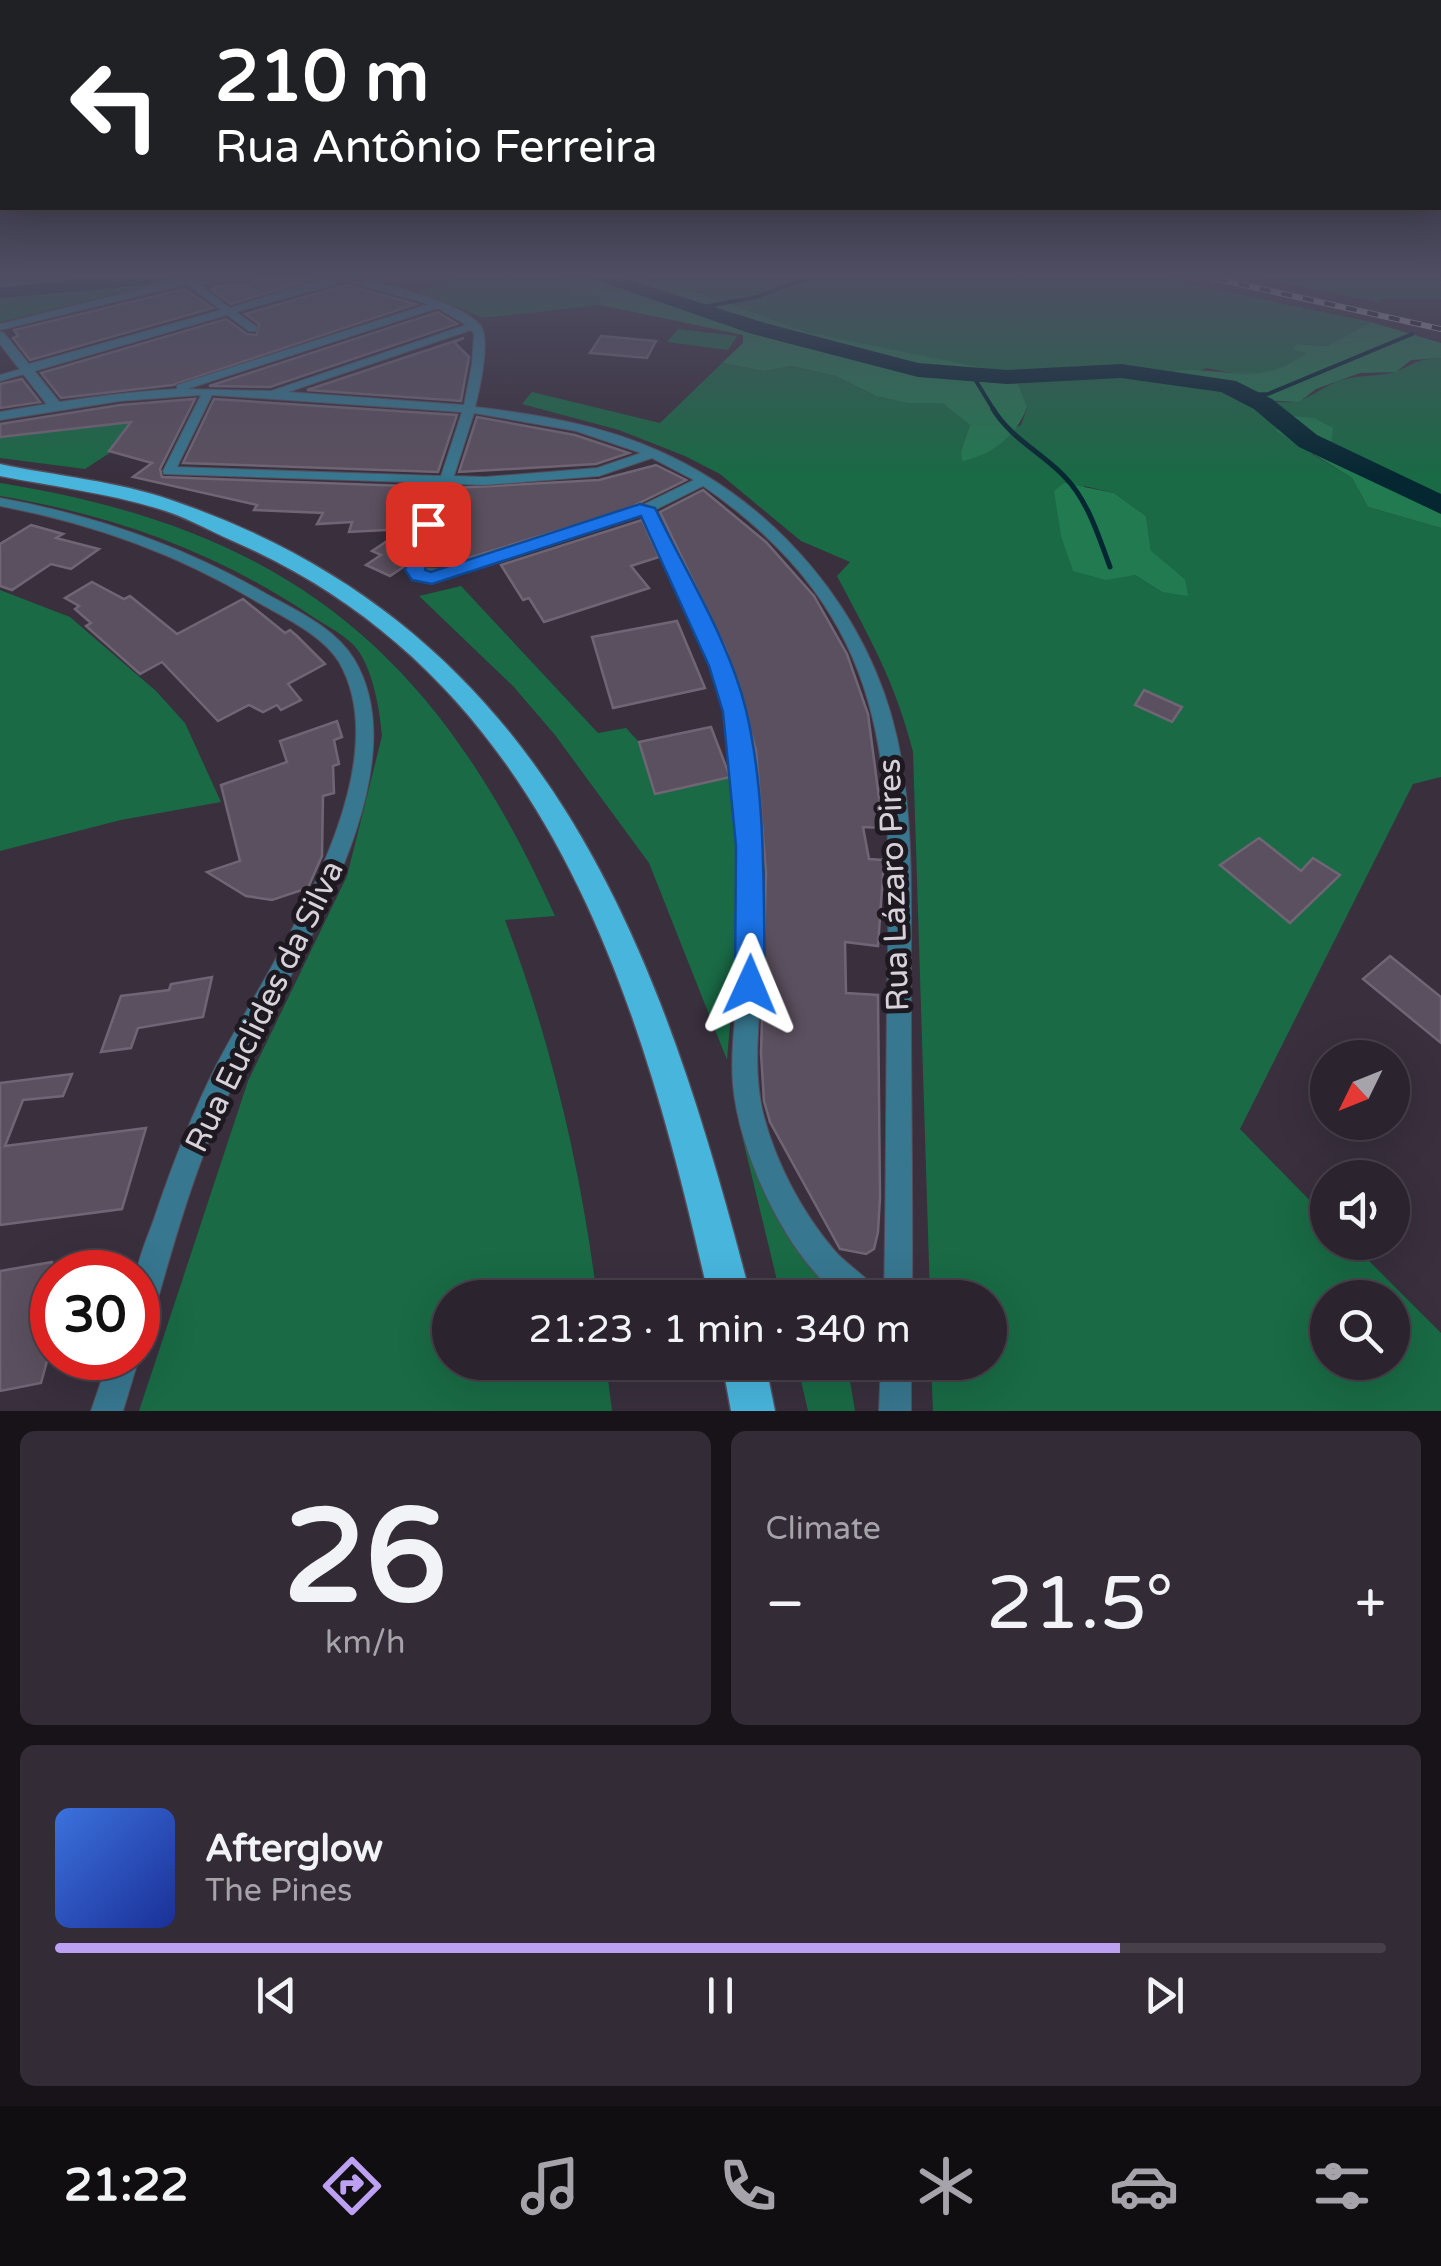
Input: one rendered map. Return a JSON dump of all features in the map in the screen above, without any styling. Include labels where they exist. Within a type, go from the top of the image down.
[{"type":"main road","points":[[0,470],[110,489],[244,534],[307,566],[396,625],[481,708],[562,824],[602,898],[640,987],[678,1096],[725,1280]]},
{"type":"main road","points":[[747,1380],[753,1411]]},
{"type":"street","points":[[7,345],[56,406]]},
{"type":"street","points":[[0,378],[113,345]]},
{"type":"street","points":[[156,395],[206,386],[324,345]]},
{"type":"street","points":[[268,395],[414,345]]},
{"type":"street","points":[[480,345],[470,408],[415,568],[419,576],[447,574],[646,508],[703,480]]},
{"type":"street","points":[[206,386],[169,471],[442,482],[599,472],[654,454]]},
{"type":"street","name":"Rua Lázaro Pires","points":[[0,416],[190,392],[206,386],[268,395],[470,408],[560,423],[654,454],[703,480],[779,538],[803,564],[856,643],[882,717],[892,764],[900,863],[898,1280]]},
{"type":"street","name":"Rua Euclides da Silva","points":[[0,502],[102,526],[182,554],[284,611],[347,661],[367,728],[354,796],[329,878],[203,1122],[160,1250]]},
{"type":"street","points":[[646,508],[720,666],[739,735],[752,953],[745,1085],[754,1128],[778,1186],[822,1259],[842,1280]]},
{"type":"street","points":[[107,1411],[117,1380]]},
{"type":"street","points":[[894,1411],[895,1380]]},
{"type":"green space","points":[[689,345],[731,345],[728,350]]},
{"type":"green space","points":[[741,345],[869,345],[1006,373],[1018,383],[1027,407],[1017,427],[1002,443],[962,461],[961,451],[970,425],[942,403],[907,403],[876,396],[836,376],[792,366],[764,371],[722,363]]},
{"type":"green space","points":[[860,345],[1298,345],[1307,352],[1287,367],[1252,377],[1206,368],[1179,382],[1279,402],[1304,399],[1344,379],[1391,373],[1441,358],[1441,496],[1330,443],[1312,454],[1352,478],[1368,507],[1441,528],[1441,777],[1413,784],[1240,1129],[1310,1201],[1310,1260],[1368,1260],[1388,1280],[1310,1280],[1310,1380],[1410,1380],[1410,1302],[1441,1333],[1441,1411],[933,1411],[932,1380],[1007,1380],[1007,1280],[929,1280],[913,752],[890,682],[837,576],[850,562],[801,541],[720,474],[685,456],[619,430],[522,404],[532,392],[660,423],[722,363],[764,371],[792,366],[836,376],[876,396],[908,403],[942,403],[970,425],[961,451],[1021,425],[1027,408],[1018,383]],"holes":[[[1084,486],[1114,493],[1146,516],[1151,552],[1185,579],[1162,592],[1135,575]]]},
{"type":"green space","points":[[1296,345],[1441,345],[1441,358],[1411,360],[1396,372],[1360,373],[1316,389],[1299,402],[1244,399],[1222,388],[1178,382],[1174,371],[1258,373],[1289,364],[1306,353],[1293,349]]},
{"type":"green space","points":[[1293,416],[1314,418],[1333,428],[1331,444],[1441,496],[1441,528],[1368,507],[1352,478],[1276,431]]},
{"type":"green space","points":[[130,422],[118,439],[128,441],[85,469],[0,458],[0,437]]},
{"type":"green space","points":[[0,483],[102,504],[191,533],[271,570],[341,617],[403,675],[459,743],[509,823],[555,916],[505,920],[537,1012],[562,1106],[594,1280],[432,1280],[432,1380],[608,1380],[612,1411],[139,1411],[149,1380],[160,1380],[160,1347],[248,1081],[347,876],[382,736],[380,716],[366,664],[352,643],[277,594],[163,539],[83,514],[0,496]]},
{"type":"green space","points":[[1064,483],[1114,493],[1146,516],[1151,551],[1185,579],[1188,596],[1162,592],[1135,575],[1106,580],[1073,571],[1061,536],[1054,491]]},
{"type":"green space","points":[[461,586],[598,733],[626,728],[639,742],[655,794],[735,776],[738,927],[727,1060],[649,863],[555,735],[513,686],[419,596]]},
{"type":"green space","points":[[0,590],[70,617],[156,691],[185,723],[221,802],[121,820],[0,851]]},
{"type":"green space","points":[[738,1119],[821,1280],[777,1280]]},
{"type":"green space","points":[[801,1380],[850,1380],[855,1411],[808,1411]]},
{"type":"building","points":[[18,345],[83,345],[30,360]]},
{"type":"building","points":[[137,345],[293,345],[173,385],[61,398],[41,373]]},
{"type":"building","points":[[336,345],[395,345],[270,387],[209,386]]},
{"type":"building","points":[[443,345],[457,345],[469,357],[461,401],[307,390]]},
{"type":"building","points":[[595,345],[654,345],[647,358],[590,353]]},
{"type":"building","points":[[22,379],[40,402],[0,408],[0,384]]},
{"type":"building","points":[[195,399],[160,469],[162,477],[433,487],[405,566],[390,576],[366,565],[381,555],[372,551],[405,529],[349,532],[352,522],[317,524],[323,513],[254,510],[257,505],[133,477],[152,463],[109,451],[131,422],[0,437],[0,424],[120,405]]},
{"type":"building","points":[[214,399],[457,415],[438,472],[183,463]]},
{"type":"building","points":[[477,417],[575,435],[629,453],[596,464],[459,472]]},
{"type":"building","points":[[656,465],[686,480],[625,510],[449,564],[428,563],[454,488],[599,480]]},
{"type":"building","points":[[703,490],[766,542],[814,596],[847,654],[868,714],[883,828],[863,827],[869,859],[884,860],[878,946],[845,942],[846,993],[878,995],[880,1197],[874,1249],[866,1254],[840,1249],[770,1122],[764,1101],[761,1053],[766,873],[756,750],[727,652],[660,512]]},
{"type":"building","points":[[642,520],[659,557],[631,566],[649,588],[544,622],[529,598],[523,600],[501,565]]},
{"type":"building","points":[[31,525],[63,534],[56,538],[99,549],[71,569],[51,564],[12,590],[0,586],[0,544]]},
{"type":"building","points":[[92,582],[124,599],[130,596],[177,634],[243,599],[285,633],[290,630],[325,664],[288,684],[301,700],[281,710],[277,705],[263,712],[249,705],[218,721],[162,662],[140,674],[86,626],[91,623],[75,609],[79,606],[65,598]]},
{"type":"building","points":[[677,621],[705,688],[613,708],[592,637]]},
{"type":"building","points":[[1144,690],[1182,707],[1172,722],[1135,705]]},
{"type":"building","points":[[337,721],[342,737],[334,740],[339,764],[333,766],[334,793],[323,796],[322,856],[308,888],[272,900],[246,896],[207,872],[240,861],[221,785],[287,762],[280,741]]},
{"type":"building","points":[[711,727],[730,777],[655,794],[639,742]]},
{"type":"building","points":[[1259,838],[1301,871],[1313,858],[1340,875],[1290,923],[1220,865]]},
{"type":"building","points":[[1390,956],[1441,997],[1441,1043],[1363,979]]},
{"type":"building","points":[[212,977],[203,1017],[138,1028],[131,1048],[101,1052],[121,996],[169,990],[171,984]]},
{"type":"building","points":[[72,1074],[63,1096],[23,1100],[5,1146],[146,1128],[122,1209],[0,1225],[0,1083]]},
{"type":"building","points":[[30,1266],[30,1380],[42,1380],[0,1391],[0,1271]]},
{"type":"waterway","points":[[822,345],[918,370],[1007,377],[1121,371],[1227,386],[1263,404],[1308,441],[1441,505]]},
{"type":"waterway","points":[[1248,395],[1268,394],[1386,345]]},
{"type":"waterway","points":[[973,376],[994,410]]},
{"type":"waterway","points":[[994,410],[1008,428],[1072,485],[1091,518],[1110,567]]},
{"type":"route","points":[[428,524],[415,572],[432,578],[646,508],[720,666],[734,712],[743,759],[749,846],[750,985]]}]
